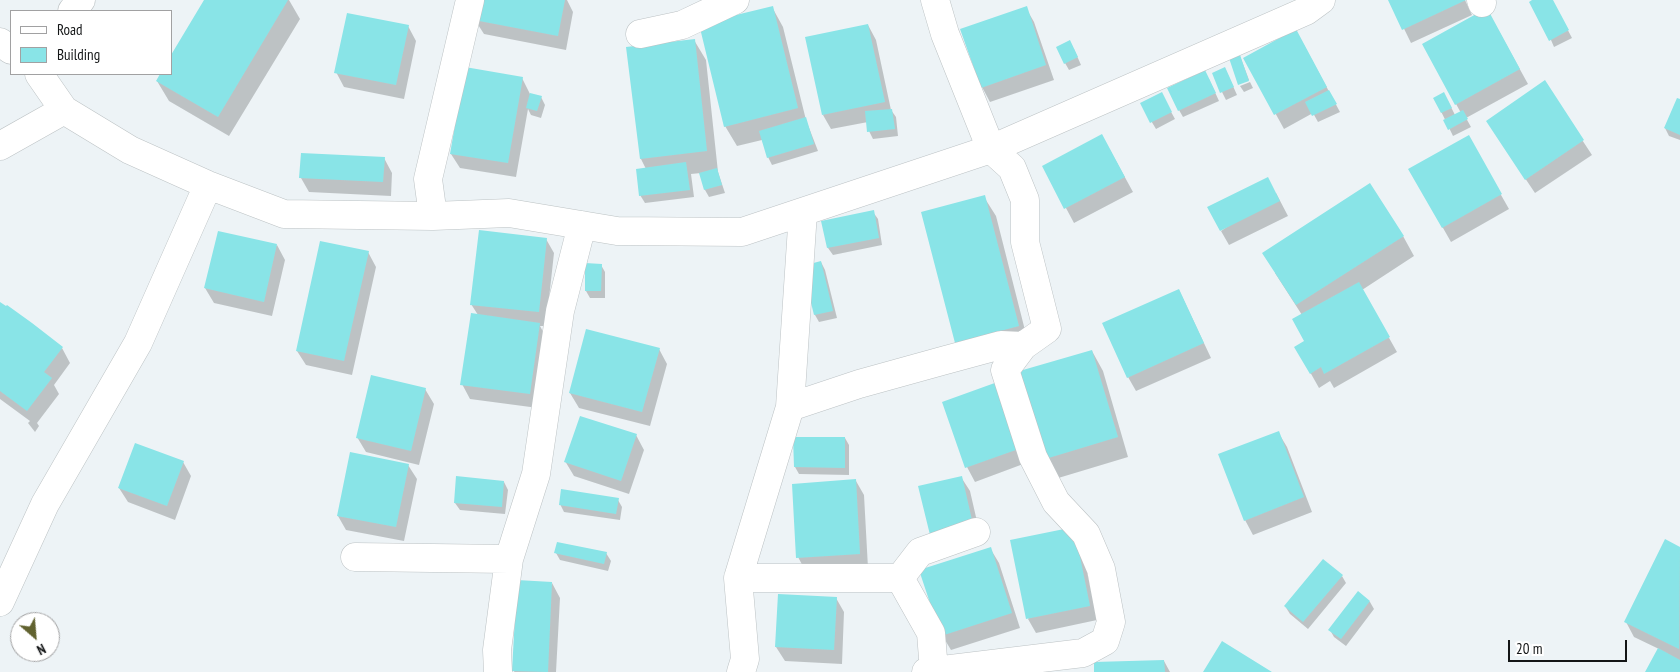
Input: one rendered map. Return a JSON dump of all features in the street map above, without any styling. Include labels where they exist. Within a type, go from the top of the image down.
[{"type":"street","points":[[73,10],[81,0]]},
{"type":"street","points":[[433,216],[428,179],[470,0]]},
{"type":"street","points":[[640,34],[682,25],[735,0]]},
{"type":"street","points":[[900,578],[931,632],[930,671],[1083,653],[1105,641],[1111,622],[1101,569],[1086,534],[1056,502],[1033,457],[1005,370],[1023,346],[1047,329],[1025,242],[1025,200],[1012,168],[992,149],[945,34],[935,0]]},
{"type":"street","points":[[39,75],[64,110],[130,150],[208,185],[284,214],[433,216],[509,213],[617,231],[742,232],[992,149],[1306,11],[1320,0]]},
{"type":"street","points":[[0,146],[64,110]]},
{"type":"street","points":[[0,602],[45,504],[138,343],[208,185]]},
{"type":"street","points":[[748,668],[738,578],[790,407],[803,212]]},
{"type":"street","points":[[498,672],[497,650],[509,559],[536,474],[560,311],[582,225]]},
{"type":"street","points":[[790,407],[859,384],[1001,345],[1023,346]]},
{"type":"street","points":[[900,578],[920,552],[976,532]]},
{"type":"street","points":[[355,557],[509,559]]},
{"type":"street","points":[[738,578],[900,578]]},
{"type":"building","points":[[204,0],[288,0],[218,117],[156,81],[159,75],[172,75],[172,53]]},
{"type":"building","points":[[478,0],[565,0],[558,36],[474,20]]},
{"type":"building","points":[[1388,0],[1466,0],[1402,30]]},
{"type":"building","points":[[1532,0],[1553,0],[1569,30],[1549,41],[1529,2]]},
{"type":"building","points":[[773,6],[798,108],[724,127],[699,24]]},
{"type":"building","points":[[1027,6],[1046,65],[981,88],[960,29]]},
{"type":"building","points":[[1487,8],[1520,69],[1455,105],[1422,44]]},
{"type":"building","points":[[347,13],[409,25],[396,85],[334,73]]},
{"type":"building","points":[[868,24],[885,102],[822,115],[805,37]]},
{"type":"building","points":[[1296,29],[1327,87],[1274,115],[1243,58]]},
{"type":"building","points":[[695,39],[707,151],[640,159],[626,47]]},
{"type":"building","points":[[1070,40],[1078,57],[1064,64],[1056,47]]},
{"type":"building","points":[[1240,55],[1249,81],[1238,85],[1229,58]]},
{"type":"building","points":[[465,67],[523,77],[508,163],[450,154]]},
{"type":"building","points":[[1225,67],[1234,87],[1220,93],[1212,73]]},
{"type":"building","points":[[1205,70],[1216,93],[1178,111],[1167,88]]},
{"type":"building","points":[[1545,80],[1584,140],[1525,180],[1486,121]]},
{"type":"building","points":[[1329,90],[1337,104],[1312,116],[1305,102]]},
{"type":"building","points":[[1162,92],[1172,112],[1150,123],[1140,103]]},
{"type":"building","points":[[1444,92],[1452,108],[1441,113],[1433,98]]},
{"type":"building","points":[[530,93],[542,96],[537,111],[526,108]]},
{"type":"building","points":[[1677,98],[1680,99],[1680,135],[1664,128]]},
{"type":"building","points":[[892,109],[895,129],[867,132],[865,111]]},
{"type":"building","points":[[1463,110],[1468,119],[1448,130],[1443,120]]},
{"type":"building","points":[[806,117],[814,144],[767,158],[759,131]]},
{"type":"building","points":[[1102,134],[1125,177],[1064,209],[1042,166]]},
{"type":"building","points":[[1469,135],[1502,194],[1442,228],[1408,169]]},
{"type":"building","points":[[301,153],[385,157],[383,182],[299,178]]},
{"type":"building","points":[[686,162],[690,190],[639,196],[636,169]]},
{"type":"building","points":[[717,168],[722,185],[704,190],[699,173]]},
{"type":"building","points":[[1268,177],[1280,201],[1220,231],[1207,207]]},
{"type":"building","points":[[1370,183],[1404,236],[1296,305],[1262,253]]},
{"type":"building","points":[[985,195],[1019,326],[955,343],[921,212]]},
{"type":"building","points":[[874,210],[879,238],[827,248],[821,221]]},
{"type":"building","points":[[479,230],[547,238],[539,312],[470,305]]},
{"type":"building","points":[[218,231],[277,244],[264,302],[204,288]]},
{"type":"building","points":[[320,241],[369,251],[344,361],[296,351]]},
{"type":"building","points":[[821,261],[833,311],[814,315],[802,266]]},
{"type":"building","points":[[585,263],[602,264],[601,291],[585,291]]},
{"type":"building","points":[[1359,282],[1390,337],[1324,374],[1321,367],[1310,374],[1294,347],[1304,341],[1292,319]]},
{"type":"building","points":[[1179,289],[1204,343],[1127,378],[1102,323]]},
{"type":"building","points":[[0,302],[7,305],[63,347],[44,372],[52,378],[27,411],[0,391]]},
{"type":"building","points":[[471,313],[540,323],[530,394],[460,385]]},
{"type":"building","points":[[586,329],[660,348],[642,412],[569,393]]},
{"type":"building","points":[[1092,350],[1118,437],[1042,460],[1016,372]]},
{"type":"building","points":[[371,375],[426,388],[411,451],[356,438]]},
{"type":"building","points":[[1003,380],[1027,446],[965,468],[942,402]]},
{"type":"building","points":[[580,416],[637,434],[621,481],[564,462]]},
{"type":"building","points":[[1279,431],[1304,497],[1244,521],[1218,454]]},
{"type":"building","points":[[793,437],[845,437],[845,468],[794,467]]},
{"type":"building","points":[[135,443],[184,461],[167,506],[118,488]]},
{"type":"building","points":[[350,452],[409,464],[396,527],[337,516]]},
{"type":"building","points":[[456,476],[504,481],[502,507],[454,503]]},
{"type":"building","points":[[962,476],[974,529],[931,539],[918,486]]},
{"type":"building","points":[[856,479],[860,554],[796,558],[792,484]]},
{"type":"building","points":[[561,489],[619,498],[616,514],[559,505]]},
{"type":"building","points":[[1074,527],[1090,606],[1026,619],[1010,540]]},
{"type":"building","points":[[1665,539],[1680,547],[1679,649],[1624,622]]},
{"type":"building","points":[[557,542],[607,552],[604,564],[554,553]]},
{"type":"building","points":[[991,547],[1012,613],[941,636],[919,570]]},
{"type":"building","points":[[1323,559],[1343,575],[1303,622],[1284,606]]},
{"type":"building","points":[[517,580],[552,582],[548,672],[512,671]]},
{"type":"building","points":[[1358,591],[1370,601],[1341,639],[1328,630]]},
{"type":"building","points":[[778,594],[837,597],[834,650],[775,647]]},
{"type":"building","points":[[1222,641],[1272,672],[1203,672]]},
{"type":"building","points":[[1658,648],[1680,660],[1680,672],[1645,672]]},
{"type":"building","points":[[1164,660],[1165,672],[1094,672],[1094,662]]}]
